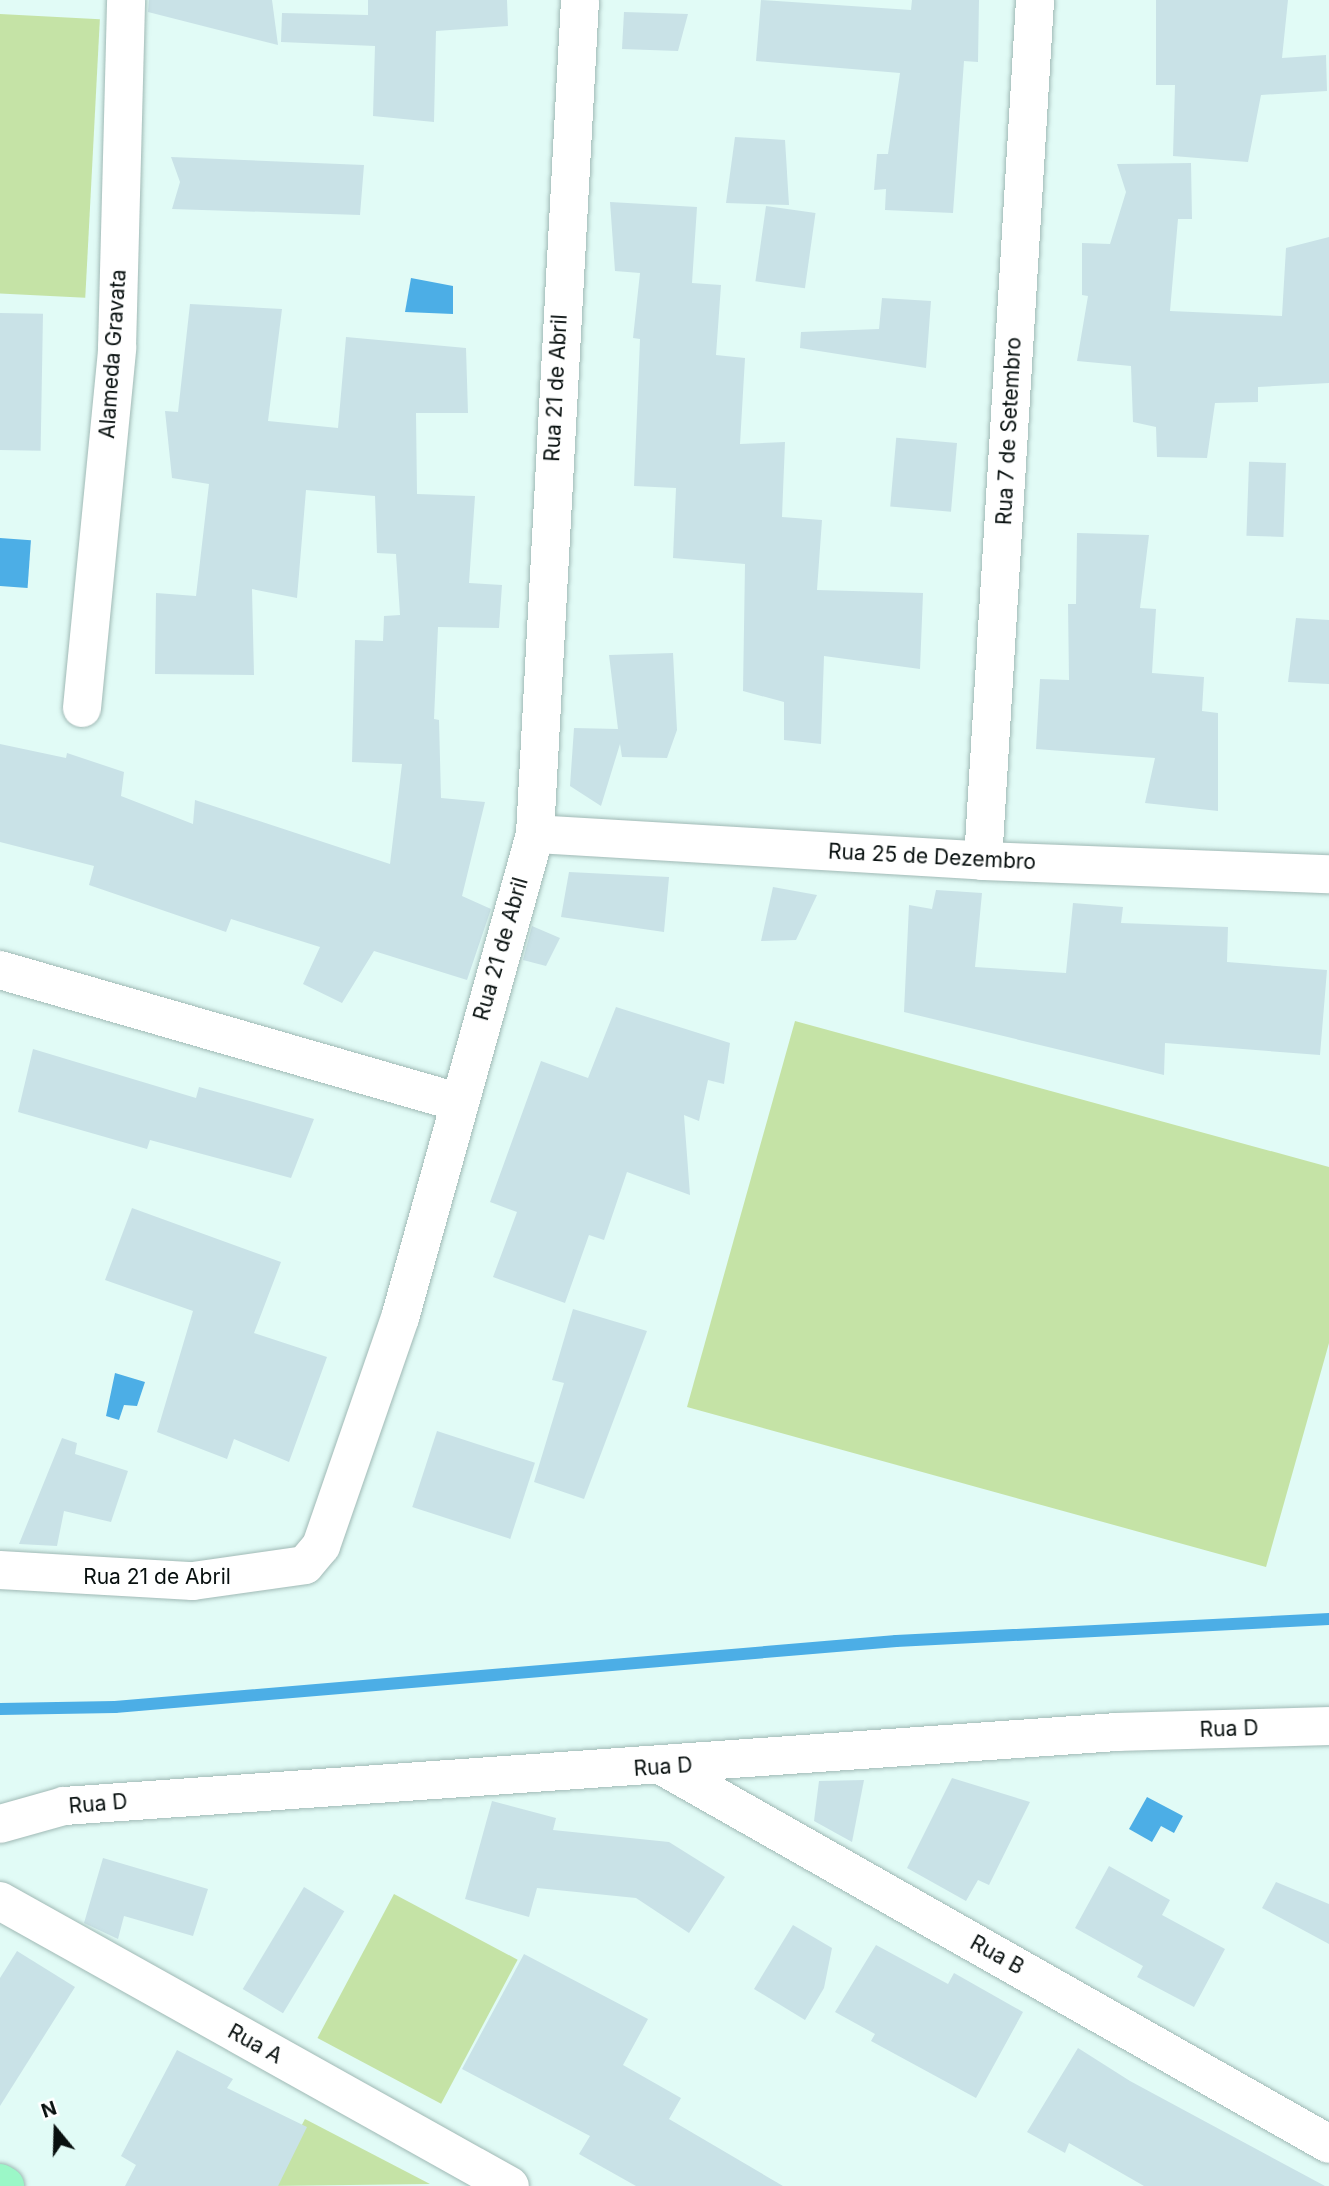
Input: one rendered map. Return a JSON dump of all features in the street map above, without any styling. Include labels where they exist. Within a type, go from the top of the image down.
[{"type":"main road","points":[[0,2183],[5,2186]]},
{"type":"street","name":"Alameda Gravata","points":[[82,708],[117,348],[126,0]]},
{"type":"street","name":"Rua 21 de Abril","points":[[0,1570],[193,1581],[305,1565],[321,1546],[400,1318],[457,1102],[535,834],[580,0]]},
{"type":"street","name":"Rua 7 de Setembro","points":[[983,861],[1035,0]]},
{"type":"street","name":"Rua 25 de Dezembro","points":[[535,834],[983,861],[1329,874]]},
{"type":"street","points":[[0,970],[457,1102]]},
{"type":"street","name":"Rua D","points":[[0,1824],[64,1806],[664,1768],[1117,1732],[1329,1726]]},
{"type":"street","name":"Rua B","points":[[664,1768],[1329,2144]]},
{"type":"street","name":"Rua A","points":[[0,1901],[510,2186]]},
{"type":"green space","points":[[0,14],[100,19],[85,298],[0,293]]},
{"type":"green space","points":[[795,1021],[1329,1167],[1329,1343],[1266,1567],[687,1407]]},
{"type":"green space","points":[[394,1894],[518,1960],[441,2104],[317,2038]]},
{"type":"green space","points":[[305,2119],[430,2184],[269,2186]]},
{"type":"water","points":[[411,278],[453,286],[453,314],[405,312]]},
{"type":"water","points":[[0,538],[31,540],[28,588],[0,586]]},
{"type":"water","points":[[115,1373],[145,1382],[137,1406],[124,1405],[119,1420],[106,1416]]},
{"type":"water","points":[[1147,1797],[1183,1816],[1174,1833],[1161,1826],[1152,1842],[1129,1829]]},
{"type":"building","points":[[149,0],[272,0],[278,45],[148,12]]},
{"type":"building","points":[[368,0],[507,0],[508,26],[436,31],[434,122],[373,116],[375,46],[281,42],[282,13],[368,15]]},
{"type":"building","points":[[761,0],[911,10],[912,0],[979,0],[978,62],[964,61],[953,213],[885,210],[886,189],[874,190],[877,154],[888,154],[900,73],[756,61]]},
{"type":"building","points":[[1156,0],[1288,0],[1282,58],[1326,55],[1327,91],[1261,95],[1248,162],[1173,156],[1175,85],[1156,85]]},
{"type":"building","points":[[624,12],[688,14],[678,51],[622,49]]},
{"type":"building","points":[[735,137],[785,140],[789,205],[726,203]]},
{"type":"building","points":[[171,157],[364,165],[360,215],[172,209],[180,182]]},
{"type":"building","points":[[1191,163],[1192,219],[1178,219],[1170,311],[1282,316],[1286,248],[1329,237],[1329,383],[1258,387],[1258,402],[1215,403],[1207,458],[1157,457],[1156,427],[1133,422],[1131,366],[1077,361],[1088,296],[1082,295],[1082,243],[1110,244],[1126,192],[1117,164]]},
{"type":"building","points":[[610,202],[697,207],[692,283],[721,285],[716,355],[745,358],[740,444],[785,442],[782,517],[822,520],[817,590],[923,593],[920,669],[824,656],[821,744],[784,740],[784,702],[743,691],[745,564],[673,558],[676,488],[634,486],[640,339],[633,338],[640,273],[615,271]]},
{"type":"building","points":[[766,206],[816,213],[805,288],[755,281]]},
{"type":"building","points":[[882,298],[931,301],[926,368],[800,348],[801,332],[879,329]]},
{"type":"building","points":[[190,304],[282,309],[268,421],[338,428],[346,337],[466,348],[468,413],[416,413],[417,494],[475,496],[469,583],[502,585],[499,628],[438,627],[434,719],[439,720],[441,798],[485,802],[462,896],[491,909],[467,980],[374,951],[342,1003],[303,984],[320,947],[231,919],[226,932],[89,885],[94,866],[0,842],[0,744],[66,758],[67,753],[124,772],[121,796],[193,824],[195,800],[390,864],[402,764],[352,762],[355,640],[383,641],[384,616],[400,615],[396,554],[377,553],[375,496],[306,490],[297,598],[252,589],[254,675],[155,674],[156,593],[196,596],[209,484],[172,478],[165,411],[178,412]]},
{"type":"building","points":[[0,313],[43,314],[41,451],[0,450]]},
{"type":"building","points":[[896,438],[957,443],[951,512],[890,506]]},
{"type":"building","points":[[1249,462],[1286,463],[1283,537],[1246,536]]},
{"type":"building","points":[[1077,533],[1149,535],[1140,608],[1156,609],[1152,673],[1204,677],[1202,711],[1218,713],[1218,811],[1145,803],[1155,758],[1036,749],[1040,679],[1069,680],[1068,604],[1076,604]]},
{"type":"building","points":[[1296,618],[1329,620],[1329,684],[1288,682]]},
{"type":"building","points":[[673,653],[677,730],[667,758],[622,757],[620,744],[601,806],[570,786],[574,728],[618,729],[609,655]]},
{"type":"building","points":[[569,872],[669,877],[664,932],[561,917]]},
{"type":"building","points":[[773,887],[817,895],[796,940],[761,941]]},
{"type":"building","points":[[936,890],[982,893],[975,967],[1066,973],[1073,903],[1123,907],[1121,923],[1228,927],[1227,962],[1327,970],[1320,1055],[1165,1043],[1164,1075],[904,1012],[909,905],[932,909]]},
{"type":"building","points":[[532,926],[560,938],[546,966],[523,960]]},
{"type":"building","points":[[616,1007],[730,1043],[724,1084],[708,1080],[699,1121],[684,1115],[690,1195],[627,1172],[604,1240],[589,1235],[565,1303],[493,1277],[517,1212],[490,1202],[541,1061],[588,1078]]},
{"type":"building","points":[[33,1049],[196,1098],[199,1087],[314,1119],[291,1178],[150,1140],[147,1149],[18,1112]]},
{"type":"building","points":[[132,1208],[281,1262],[254,1333],[327,1357],[289,1462],[234,1439],[227,1459],[157,1432],[193,1311],[105,1280]]},
{"type":"building","points":[[573,1309],[647,1331],[584,1499],[534,1482],[564,1383],[552,1380]]},
{"type":"building","points":[[437,1431],[535,1463],[510,1539],[412,1507]]},
{"type":"building","points":[[62,1438],[77,1443],[75,1454],[128,1471],[111,1522],[64,1511],[57,1546],[19,1544]]},
{"type":"building","points":[[952,1778],[1030,1802],[989,1885],[978,1880],[966,1901],[907,1868]]},
{"type":"building","points":[[864,1780],[852,1842],[814,1821],[819,1781]]},
{"type":"building","points":[[492,1801],[556,1818],[553,1830],[669,1842],[725,1877],[689,1933],[636,1898],[537,1888],[529,1917],[465,1899]]},
{"type":"building","points":[[103,1858],[208,1889],[193,1936],[124,1916],[118,1939],[84,1923]]},
{"type":"building","points":[[1109,1866],[1170,1900],[1162,1915],[1225,1949],[1194,2007],[1137,1977],[1143,1966],[1075,1928]]},
{"type":"building","points":[[1276,1882],[1329,1904],[1329,1944],[1262,1908]]},
{"type":"building","points":[[304,1887],[344,1911],[283,2013],[243,1989]]},
{"type":"building","points":[[793,1925],[832,1948],[824,1988],[805,2020],[754,1989]]},
{"type":"building","points":[[876,1945],[948,1984],[954,1973],[1023,2012],[976,2098],[871,2041],[875,2034],[835,2012]]},
{"type":"building","points":[[17,1951],[75,1987],[0,2106],[0,1978]]},
{"type":"building","points":[[524,1954],[648,2019],[623,2065],[681,2098],[669,2119],[783,2186],[636,2186],[579,2154],[590,2136],[462,2069]]},
{"type":"building","points":[[1078,2048],[1130,2081],[1325,2186],[1144,2186],[1069,2143],[1065,2153],[1027,2132]]},
{"type":"building","points":[[177,2050],[233,2079],[227,2088],[307,2127],[278,2186],[125,2186],[136,2165],[121,2156]]},
{"type":"waterway","points":[[0,1709],[115,1707],[896,1641],[1329,1619]]}]
